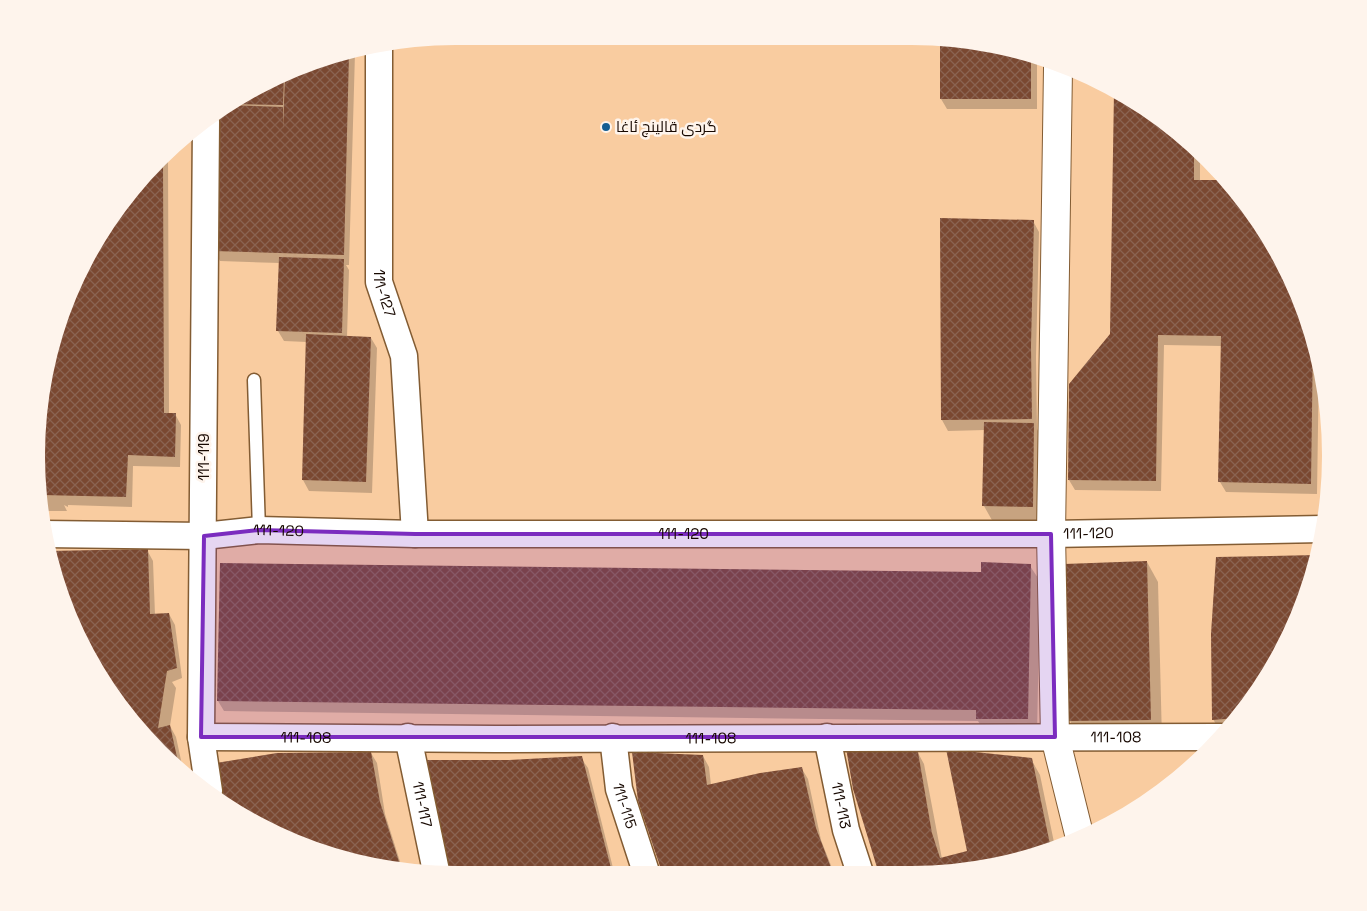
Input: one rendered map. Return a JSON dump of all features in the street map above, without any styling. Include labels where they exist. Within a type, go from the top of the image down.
[{"type":"street","name":"111-127","points":[[379,52],[379,282],[404,356],[415,534]]},
{"type":"street","points":[[1058,72],[1051,534],[1055,737],[1078,831]]},
{"type":"street","name":"111-119","points":[[206,130],[201,737],[208,782]]},
{"type":"street","name":"111-120","points":[[53,534],[204,536],[259,530],[415,534],[1051,534],[1315,529]]},
{"type":"street","name":"111-108","points":[[201,737],[495,739],[613,737],[1055,737],[1208,739]]},
{"type":"street","name":"111-117","points":[[408,737],[435,865]]},
{"type":"street","name":"111-115","points":[[613,737],[620,788],[644,866]]},
{"type":"street","name":"111-113","points":[[827,737],[846,830],[857,866]]},
{"type":"lane","points":[[254,380],[259,530]]},
{"type":"highlighted area","points":[[259,530],[415,534],[1051,534],[1055,737],[201,737],[204,536]]},
{"type":"building","points":[[940,46],[992,53],[1031,63],[1031,99],[940,99]]},
{"type":"building","points":[[349,59],[344,255],[213,251],[218,121],[241,106],[283,107],[283,129],[285,82]]},
{"type":"building","points":[[284,83],[283,105],[243,104]]},
{"type":"building","points":[[1114,98],[1140,114],[1194,158],[1194,180],[1216,180],[1253,227],[1280,274],[1300,324],[1313,369],[1311,484],[1218,482],[1221,336],[1158,335],[1156,481],[1068,480],[1069,384],[1110,334]]},
{"type":"building","points":[[163,167],[164,413],[176,413],[175,457],[128,455],[126,497],[47,495],[45,456],[49,402],[59,349],[76,298],[87,274],[114,227]]},
{"type":"building","points":[[940,218],[1034,220],[1031,346],[1032,419],[941,420]]},
{"type":"building","points":[[279,257],[344,259],[342,333],[276,331]]},
{"type":"building","points":[[306,334],[371,337],[366,482],[302,480]]},
{"type":"building","points":[[984,422],[1034,423],[1033,507],[982,506]]},
{"type":"building","points":[[148,549],[150,614],[169,613],[177,668],[167,671],[158,728],[170,725],[177,757],[165,746],[130,705],[100,661],[76,613],[56,551]]},
{"type":"building","points":[[1310,555],[1291,613],[1267,661],[1253,684],[1226,719],[1212,720],[1211,634],[1216,557]]},
{"type":"building","points":[[1147,561],[1151,720],[1069,721],[1064,564]]},
{"type":"building","points":[[981,562],[1031,564],[1028,719],[976,719],[976,710],[217,701],[220,563],[981,572]]},
{"type":"building","points":[[846,748],[918,752],[932,833],[940,858],[967,851],[946,749],[1032,758],[1049,842],[1018,852],[965,862],[938,865],[877,866],[853,789]]},
{"type":"building","points":[[371,752],[380,802],[399,862],[349,852],[298,835],[250,811],[221,792],[216,763],[277,753]]},
{"type":"building","points":[[632,752],[703,755],[707,785],[760,773],[802,767],[816,828],[830,866],[660,866],[638,801]]},
{"type":"building","points":[[582,756],[610,866],[446,866],[437,834],[427,760],[509,760]]},
{"type":"place","name":"گردی قالینچ ئاغا","points":[[606,127]]}]
